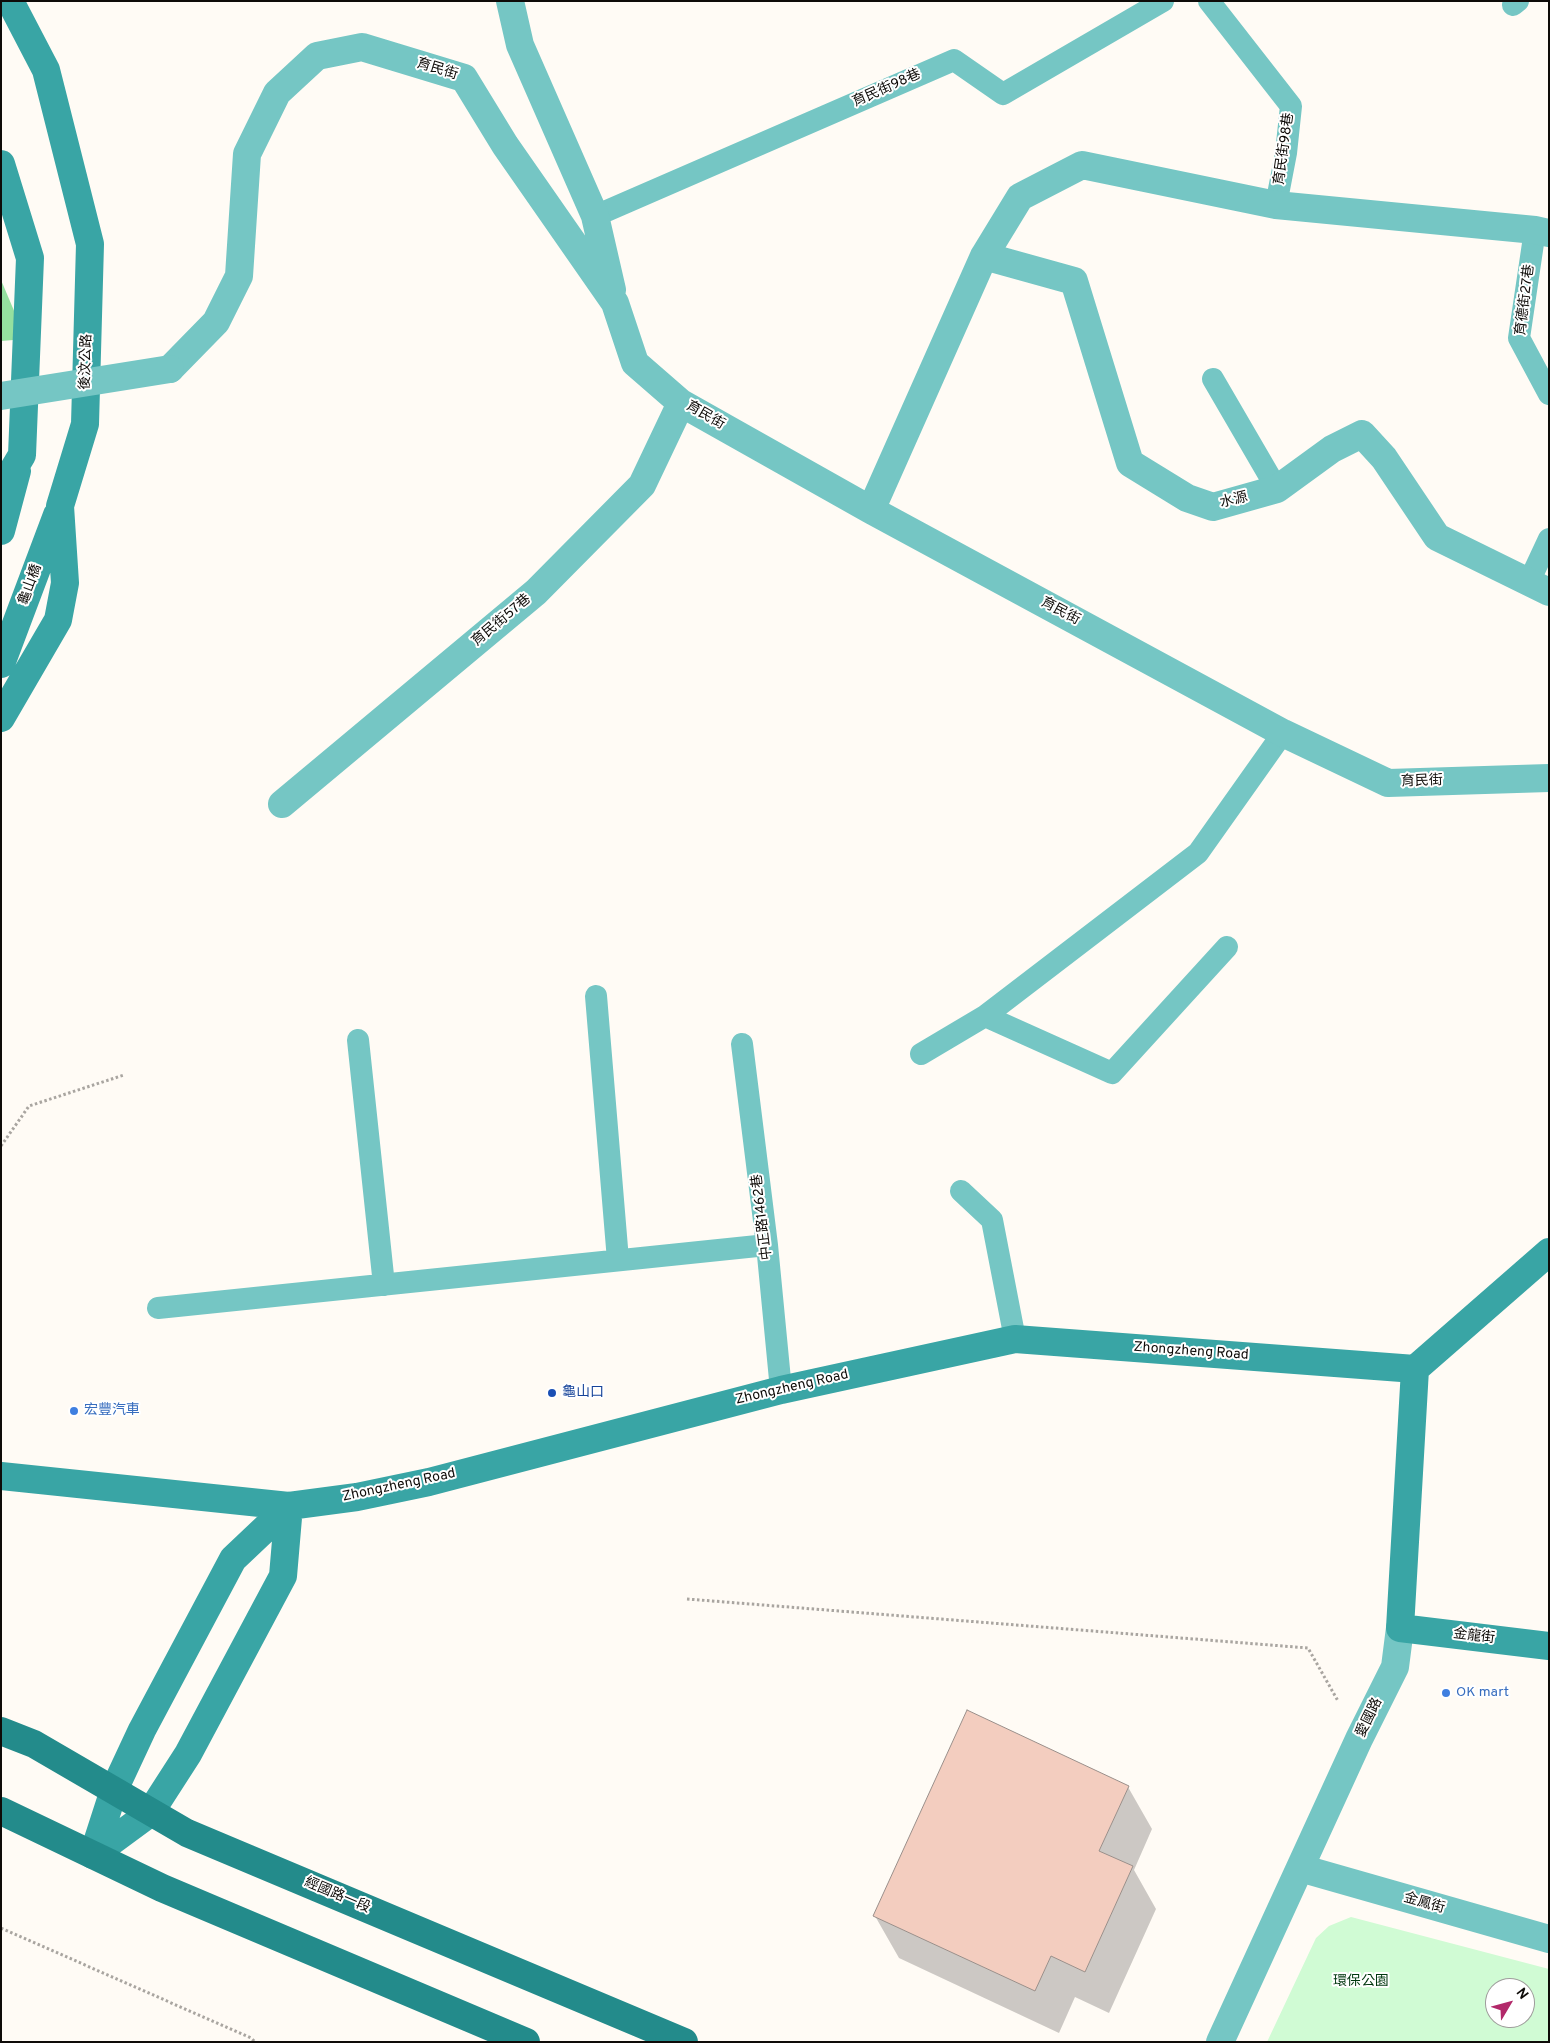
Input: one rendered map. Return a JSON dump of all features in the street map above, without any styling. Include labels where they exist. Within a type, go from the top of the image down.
[{"type":"main road","name":"經國路一段","points":[[1,1731],[34,1744],[187,1833],[684,2042]]},
{"type":"main road","points":[[1,1811],[162,1888],[526,2042]]},
{"type":"street","name":"後汶公路","points":[[1,718],[58,620],[65,583],[60,506],[85,424],[90,244],[46,70],[10,1]]},
{"type":"street","points":[[510,1],[520,45],[595,216],[615,303]]},
{"type":"street","name":"育民街","points":[[1,396],[170,369],[216,322],[239,276],[247,154],[277,93],[317,56],[362,47],[464,78],[505,145],[615,303],[635,363],[681,403],[871,510],[1283,733],[1388,784],[1549,778]]},
{"type":"street","points":[[1,164],[30,258],[22,456],[1,531]]},
{"type":"street","points":[[871,510],[984,256],[1020,197],[1082,165],[1276,206],[1542,232]]},
{"type":"street","name":"水源","points":[[984,256],[1074,282],[1130,463],[1187,498],[1213,506],[1278,489],[1332,449],[1362,434],[1384,458],[1436,537],[1538,588]]},
{"type":"street","name":"育民街57巷","points":[[282,804],[542,585],[642,485],[681,403]]},
{"type":"street","points":[[1,490],[22,456]]},
{"type":"street","name":"龜山橋","points":[[1,664],[60,506]]},
{"type":"street","points":[[1415,1369],[1549,1252]]},
{"type":"street","name":"Zhongzheng Road","points":[[1,1476],[289,1506],[357,1497],[429,1482],[781,1390],[1015,1339],[1415,1369]]},
{"type":"street","name":"愛國路","points":[[1220,2042],[1359,1739],[1395,1667],[1400,1628],[1415,1369]]},
{"type":"street","points":[[92,1855],[114,1790],[142,1730],[233,1559],[289,1506]]},
{"type":"street","points":[[92,1855],[150,1813],[188,1754],[283,1576],[289,1506]]},
{"type":"street","name":"金龍街","points":[[1400,1628],[1549,1646]]},
{"type":"street","name":"金鳳街","points":[[1300,1868],[1549,1939]]},
{"type":"lane","name":"育民街98巷","points":[[595,216],[954,60],[1003,94],[1163,1]]},
{"type":"lane","name":"育民街98巷","points":[[1208,1],[1291,106],[1286,153],[1276,206]]},
{"type":"lane","name":"育德街27巷","points":[[1542,232],[1519,338],[1549,394]]},
{"type":"lane","points":[[1213,378],[1278,489]]},
{"type":"lane","points":[[1538,588],[1549,539]]},
{"type":"lane","points":[[921,1054],[985,1016],[1198,853],[1283,733]]},
{"type":"lane","points":[[985,1016],[1112,1073],[1228,947]]},
{"type":"lane","points":[[596,996],[618,1260]]},
{"type":"lane","points":[[358,1040],[384,1285]]},
{"type":"lane","name":"中正路1462巷","points":[[742,1044],[767,1245],[781,1390]]},
{"type":"lane","points":[[961,1191],[992,1220],[1015,1339]]},
{"type":"lane","points":[[158,1308],[767,1245]]},
{"type":"path","points":[[1,1146],[29,1106],[124,1075]]},
{"type":"path","points":[[687,1599],[1308,1648],[1359,1739]]},
{"type":"path","points":[[1,1928],[251,2038],[255,2042]]},
{"type":"green space","points":[[1,280],[26,339],[1,341]]},
{"type":"green space","name":"環保公園","points":[[1351,1917],[1549,1969],[1549,2042],[1267,2042],[1316,1938],[1329,1926]]},
{"type":"building","points":[[967,1710],[1129,1786],[1099,1851],[1133,1866],[1085,1972],[1051,1956],[1035,1991],[873,1916]]},
{"type":"place","name":"龜山口","points":[[552,1393]]},
{"type":"place","name":"宏豐汽車","points":[[74,1411]]},
{"type":"place","name":"OK mart","points":[[1446,1693]]}]
